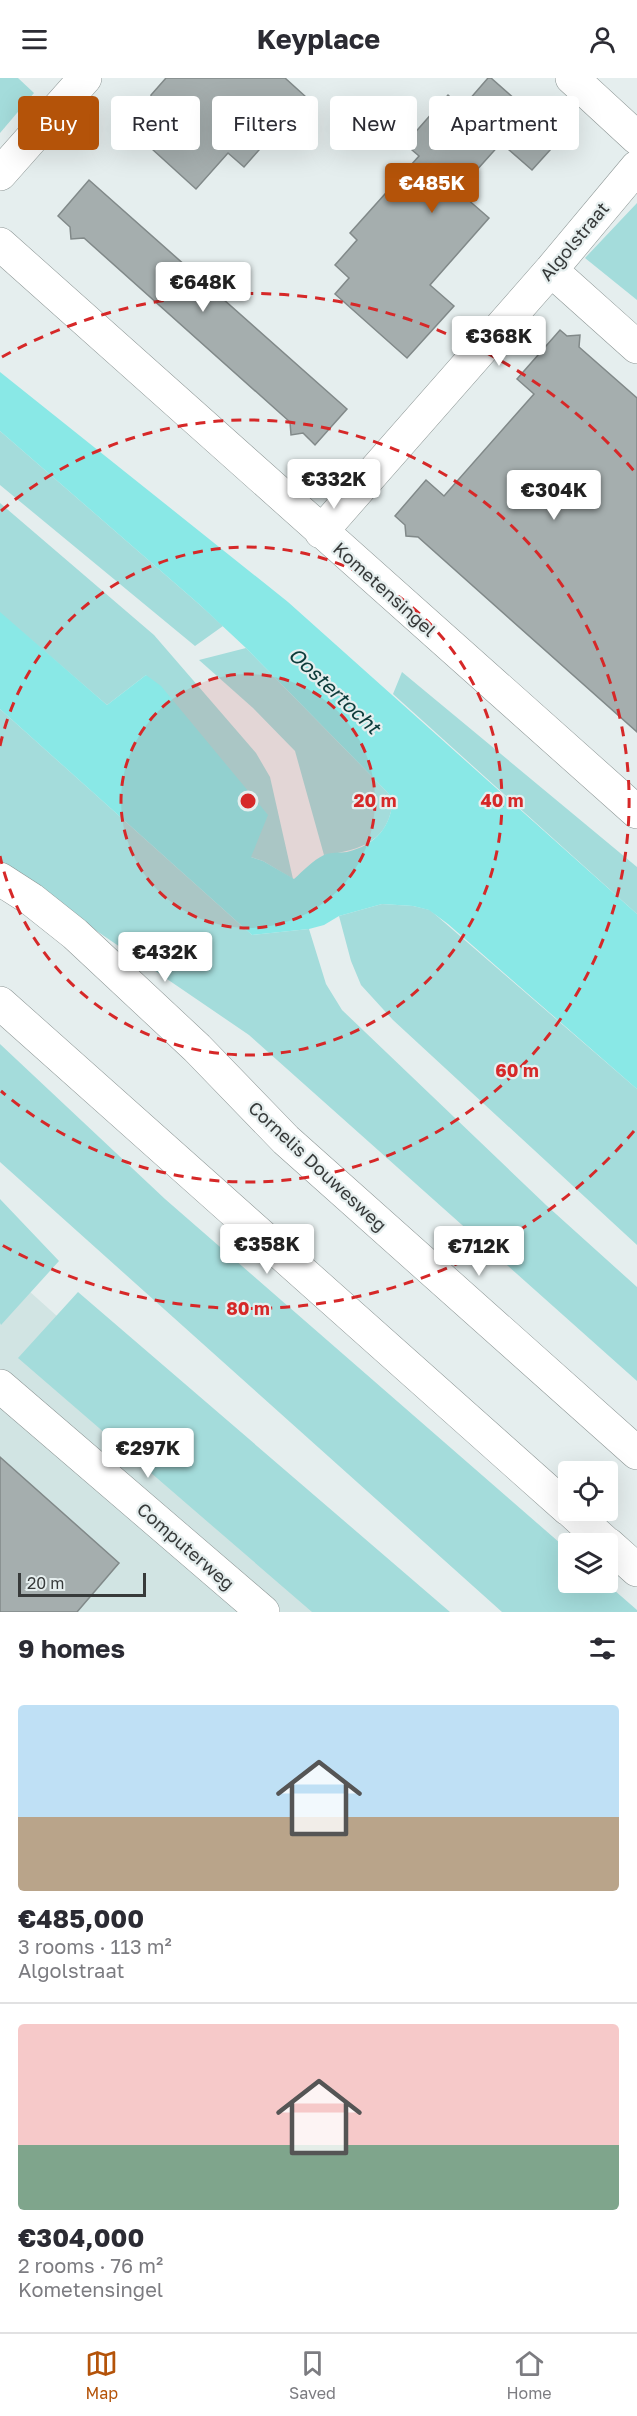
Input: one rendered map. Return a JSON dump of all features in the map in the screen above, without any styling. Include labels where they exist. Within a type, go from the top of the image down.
[{"type":"street","points":[[0,174],[85,78]]},
{"type":"street","points":[[572,78],[637,138]]},
{"type":"street","name":"Algolstraat","points":[[321,532],[551,270],[637,167]]},
{"type":"street","name":"Kometensingel","points":[[0,243],[637,812]]},
{"type":"street","points":[[551,270],[637,347]]},
{"type":"street","name":"Cornelis Douwesweg","points":[[0,879],[31,899],[75,934],[197,1048],[286,1140],[637,1453]]},
{"type":"street","points":[[0,1003],[558,1500]]},
{"type":"street","name":"Computerweg","points":[[0,1386],[263,1612]]},
{"type":"street","points":[[581,1521],[595,1533]]},
{"type":"street","points":[[618,1554],[637,1570]]},
{"type":"shaded area","points":[[0,78],[18,78],[34,93],[31,96],[18,96],[18,112],[0,133]]},
{"type":"shaded area","points":[[637,203],[637,300],[585,258]]},
{"type":"shaded area","points":[[0,431],[223,626],[195,646],[0,485]]},
{"type":"shaded area","points":[[0,503],[154,635],[256,753],[270,777],[293,879],[263,861],[251,857],[146,675],[107,705],[0,613]]},
{"type":"shaded area","points":[[246,648],[393,798],[391,813],[386,824],[372,841],[350,850],[324,855],[295,751],[253,708],[199,660]]},
{"type":"shaded area","points":[[402,672],[637,867],[637,914],[393,694]]},
{"type":"shaded area","points":[[0,709],[252,935],[309,929],[326,984],[342,1010],[546,1205],[637,1287],[637,1381],[249,1035],[0,865]]},
{"type":"shaded area","points":[[382,904],[413,906],[430,910],[637,1089],[637,1245],[393,1020],[361,985],[351,961],[339,916]]},
{"type":"shaded area","points":[[0,1044],[165,1199],[558,1541],[558,1593],[617,1593],[637,1612],[502,1612],[0,1162]]},
{"type":"shaded area","points":[[0,1199],[59,1261],[1,1325],[0,1323]]},
{"type":"shaded area","points":[[0,1265],[368,1595],[383,1612],[0,1612]]},
{"type":"shaded area","points":[[78,1292],[450,1612],[312,1612],[18,1358]]},
{"type":"water","name":"Oostertocht","points":[[0,372],[288,602],[637,914],[637,1089],[429,910],[413,906],[382,904],[339,916],[324,925],[309,929],[252,935],[0,709],[0,612],[107,705],[146,675],[161,686],[268,815],[251,857],[263,861],[294,879],[324,855],[347,852],[366,845],[385,826],[392,808],[393,798],[246,648],[200,605],[0,431]]},
{"type":"building","points":[[166,78],[285,78],[305,96],[212,96],[212,150],[259,150],[244,167],[228,153],[196,189],[153,150],[200,150],[200,96],[151,95]]},
{"type":"building","points":[[488,78],[491,78],[511,96],[472,96]]},
{"type":"building","points":[[429,117],[429,150],[495,150],[458,191],[489,218],[430,285],[454,306],[407,358],[335,294],[349,278],[335,265],[357,240],[350,233],[419,156],[412,150],[417,150],[417,130]]},
{"type":"building","points":[[509,150],[550,150],[532,170]]},
{"type":"building","points":[[89,180],[347,409],[315,445],[303,433],[291,435],[290,422],[84,238],[71,239],[70,227],[58,216]]},
{"type":"building","points":[[560,330],[567,336],[580,335],[579,347],[637,398],[637,732],[418,537],[406,536],[405,525],[395,516],[426,480],[444,496],[534,394],[517,379]]},
{"type":"building","points":[[0,1457],[119,1563],[77,1612],[0,1612]]}]
